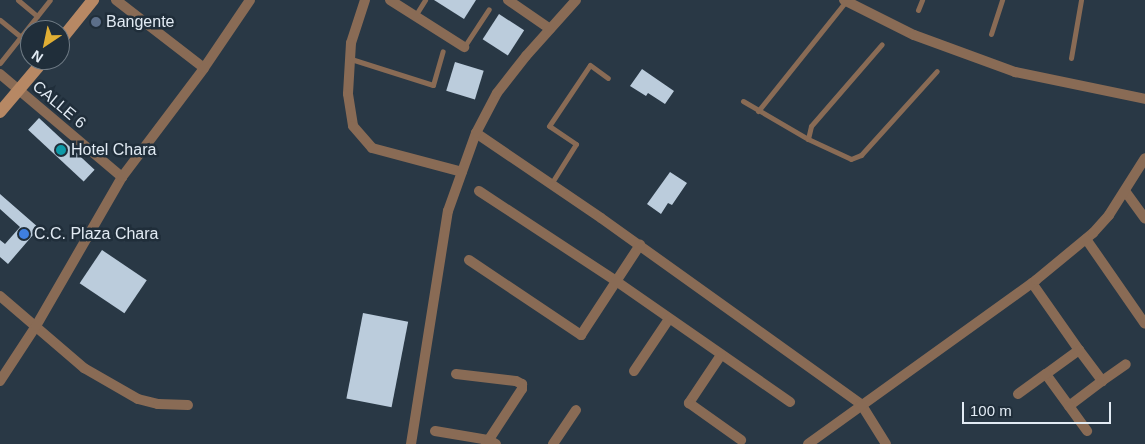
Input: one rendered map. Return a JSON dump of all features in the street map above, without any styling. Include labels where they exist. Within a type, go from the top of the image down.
[{"type":"street","points":[[70,29],[93,0]]},
{"type":"street","points":[[116,0],[204,68]]},
{"type":"street","points":[[0,381],[36,326],[122,177],[204,68],[250,0]]},
{"type":"street","points":[[364,0],[351,44],[348,94],[353,126],[372,148],[462,172]]},
{"type":"street","points":[[390,0],[464,47]]},
{"type":"street","points":[[508,0],[550,29]]},
{"type":"street","points":[[411,444],[448,210],[476,133],[497,93],[576,0]]},
{"type":"street","points":[[845,1],[914,36],[1015,72],[1145,99]]},
{"type":"street","points":[[0,112],[36,70]]},
{"type":"street","name":"CALLE 6","points":[[0,74],[122,177]]},
{"type":"street","points":[[476,133],[640,246],[861,404],[886,444]]},
{"type":"street","points":[[808,444],[861,404],[1032,283],[1086,239],[1109,215],[1126,191],[1145,158]]},
{"type":"street","points":[[479,191],[616,281],[790,402]]},
{"type":"street","points":[[1126,191],[1145,219]]},
{"type":"street","points":[[1086,239],[1145,324]]},
{"type":"street","points":[[469,260],[581,335],[640,246]]},
{"type":"street","points":[[1032,283],[1102,381]]},
{"type":"street","points":[[0,296],[84,368],[138,399],[158,404],[188,405]]},
{"type":"street","points":[[634,371],[669,319]]},
{"type":"street","points":[[1018,394],[1079,350]]},
{"type":"street","points":[[721,355],[689,403],[741,440]]},
{"type":"street","points":[[1070,406],[1126,364]]},
{"type":"street","points":[[435,431],[490,442],[522,389],[522,384],[516,381],[456,374]]},
{"type":"street","points":[[1046,374],[1087,431]]},
{"type":"street","points":[[553,444],[576,410]]},
{"type":"lane","points":[[18,0],[37,16]]},
{"type":"lane","points":[[34,20],[50,0]]},
{"type":"lane","points":[[415,16],[425,0]]},
{"type":"lane","points":[[918,10],[922,0]]},
{"type":"lane","points":[[990,34],[1002,0]]},
{"type":"lane","points":[[1071,58],[1081,0]]},
{"type":"lane","points":[[758,111],[845,1]]},
{"type":"lane","points":[[464,47],[489,9]]},
{"type":"lane","points":[[0,20],[20,36]]},
{"type":"lane","points":[[0,63],[20,38]]},
{"type":"lane","points":[[808,139],[811,126],[882,44]]},
{"type":"lane","points":[[350,59],[434,85],[442,51]]},
{"type":"lane","points":[[551,184],[576,144],[549,126],[590,65],[608,78]]},
{"type":"lane","points":[[742,101],[844,158],[856,158],[937,71]]},
{"type":"building","points":[[434,0],[476,0],[464,19]]},
{"type":"building","points":[[499,14],[524,30],[508,55],[483,39]]},
{"type":"building","points":[[455,62],[484,71],[475,99],[446,91]]},
{"type":"building","points":[[642,69],[674,91],[665,104],[648,93],[646,96],[630,86]]},
{"type":"building","name":"Hotel Chara","points":[[39,118],[95,170],[84,182],[28,130]]},
{"type":"building","points":[[670,172],[687,183],[672,205],[668,203],[661,214],[647,204]]},
{"type":"building","name":"C.C. Plaza Chara","points":[[0,194],[39,228],[8,264],[0,257],[0,240],[5,244],[20,227],[0,209]]},
{"type":"building","points":[[102,250],[147,280],[124,313],[80,283]]},
{"type":"building","points":[[363,313],[408,322],[392,407],[346,398]]},
{"type":"place","name":"Bangente","points":[[96,22]]},
{"type":"place","name":"Hotel Chara","points":[[61,150]]},
{"type":"place","name":"C.C. Plaza Chara","points":[[24,234]]}]
